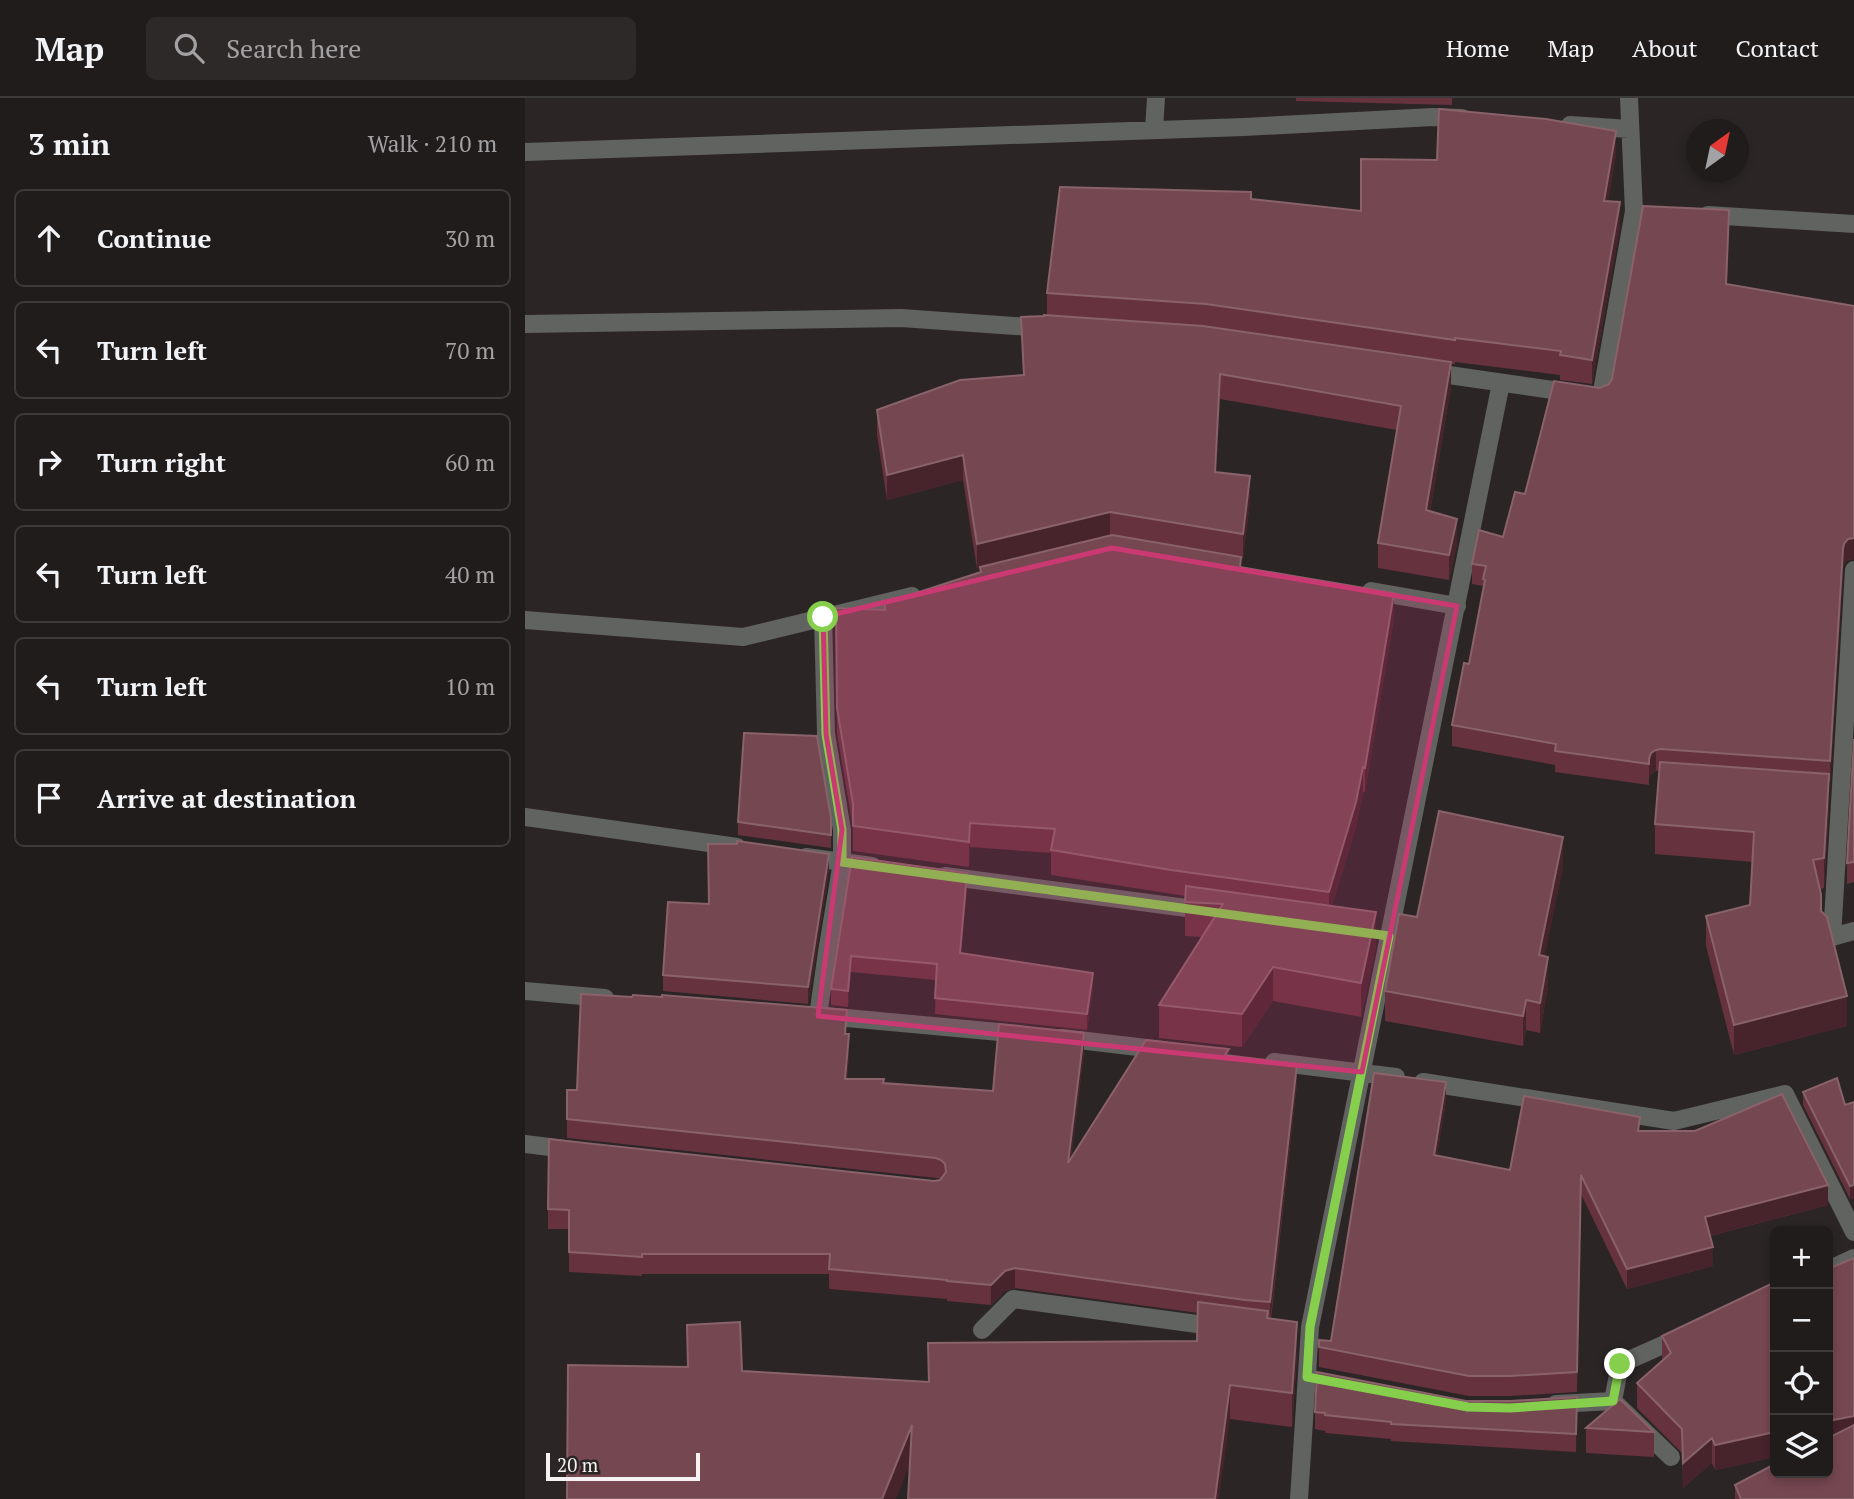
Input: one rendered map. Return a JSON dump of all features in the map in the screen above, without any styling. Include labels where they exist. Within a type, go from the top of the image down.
[{"type":"street","points":[[1154,130],[1156,98]]},
{"type":"street","points":[[1406,369],[1601,397],[1641,211],[1629,129],[1629,98]]},
{"type":"street","points":[[525,152],[1154,130],[1433,117],[1485,120]]},
{"type":"street","points":[[1551,124],[1629,129]]},
{"type":"street","points":[[1689,214],[1854,224]]},
{"type":"street","points":[[525,324],[901,318],[1066,330]]},
{"type":"street","points":[[1299,1499],[1313,1378],[1303,1337],[1362,1072],[1382,935],[1457,606],[1501,383]]},
{"type":"street","points":[[1854,570],[1834,794],[1832,937],[1854,931]]},
{"type":"street","points":[[1360,590],[1457,606]]},
{"type":"street","points":[[525,620],[743,637],[928,592]]},
{"type":"street","points":[[823,617],[826,734],[842,830],[842,862],[827,952],[812,1015],[986,1030],[1174,1051]]},
{"type":"street","points":[[525,817],[759,850]]},
{"type":"street","points":[[787,854],[883,867]]},
{"type":"street","points":[[924,873],[1225,914]]},
{"type":"street","points":[[525,992],[618,999]]},
{"type":"street","points":[[1255,1060],[1362,1072],[1674,1121],[1785,1094],[1854,1232]]},
{"type":"street","points":[[525,1144],[588,1152]]},
{"type":"street","points":[[1833,1268],[1854,1258]]},
{"type":"street","points":[[982,1330],[1013,1299],[1231,1329]]},
{"type":"street","points":[[1613,1401],[1620,1364],[1704,1326]]},
{"type":"street","points":[[1535,1406],[1613,1401],[1671,1457]]},
{"type":"highlighted area","points":[[1112,548],[1457,606],[1362,1072],[818,1016],[842,830],[826,734],[823,617]]},
{"type":"building","points":[[1439,109],[1546,119],[1616,131],[1604,201],[1620,202],[1592,360],[1560,355],[1561,351],[1455,340],[1206,304],[1047,293],[1060,187],[1251,192],[1251,199],[1361,211],[1361,159],[1437,160]]},
{"type":"building","points":[[1643,206],[1729,210],[1726,284],[1854,306],[1854,538],[1848,539],[1843,549],[1830,761],[1661,749],[1651,753],[1649,764],[1555,751],[1556,744],[1452,725],[1464,663],[1469,664],[1485,580],[1486,566],[1472,564],[1479,530],[1503,537],[1515,492],[1525,494],[1554,381],[1600,388],[1609,384],[1612,379]]},
{"type":"building","points":[[1044,315],[1203,326],[1451,362],[1426,510],[1457,519],[1449,555],[1378,543],[1401,406],[1220,374],[1215,472],[1250,476],[1243,534],[1110,512],[977,544],[963,455],[887,475],[877,410],[960,380],[1024,375],[1021,317]]},
{"type":"building","points":[[1112,535],[1241,557],[1240,567],[1394,593],[1365,768],[1363,767],[1356,802],[1329,892],[1051,850],[1055,829],[970,823],[969,842],[853,826],[853,804],[837,708],[836,608],[885,610],[885,603],[981,572],[980,567]]},
{"type":"building","points":[[744,733],[817,736],[831,818],[831,835],[738,822]]},
{"type":"building","points":[[1854,739],[1854,862],[1847,863]]},
{"type":"building","points":[[1660,762],[1829,774],[1824,858],[1813,860],[1821,894],[1821,911],[1827,917],[1847,996],[1734,1025],[1706,916],[1750,905],[1754,832],[1655,824]]},
{"type":"building","points":[[1439,811],[1563,837],[1539,955],[1548,957],[1540,1003],[1526,1000],[1523,1016],[1385,991],[1399,914],[1417,917]]},
{"type":"building","points":[[737,841],[829,854],[808,987],[663,975],[668,902],[709,904],[708,844],[737,844]]},
{"type":"building","points":[[852,857],[967,873],[960,953],[1093,973],[1087,1014],[935,998],[937,964],[851,956],[848,991],[831,989]]},
{"type":"building","points":[[1186,886],[1376,912],[1361,983],[1273,967],[1242,1014],[1159,1005],[1223,904],[1185,902]]},
{"type":"building","points":[[581,994],[632,997],[662,995],[847,1010],[845,1034],[849,1034],[845,1079],[884,1079],[883,1083],[993,1091],[999,1024],[1084,1033],[1068,1163],[1146,1040],[1229,1049],[1225,1055],[1297,1064],[1270,1302],[1015,1268],[1005,1271],[991,1285],[829,1269],[830,1254],[642,1254],[642,1257],[569,1252],[569,1210],[548,1209],[549,1139],[934,1181],[940,1180],[946,1172],[945,1164],[936,1158],[567,1119],[567,1090],[577,1090]]},
{"type":"building","points":[[1374,1073],[1446,1082],[1434,1155],[1510,1170],[1524,1096],[1640,1117],[1638,1131],[1695,1131],[1782,1094],[1828,1185],[1705,1217],[1713,1247],[1627,1269],[1581,1175],[1577,1372],[1469,1376],[1319,1347],[1319,1340],[1331,1341]]},
{"type":"building","points":[[1837,1078],[1845,1105],[1854,1102],[1854,1185],[1850,1186],[1803,1092]]},
{"type":"building","points":[[1854,1258],[1854,1416],[1833,1420],[1833,1289],[1833,1267]]},
{"type":"building","points":[[1770,1284],[1770,1433],[1715,1445],[1712,1438],[1683,1463],[1682,1429],[1637,1383],[1671,1353],[1662,1336]]},
{"type":"building","points":[[1198,1302],[1268,1311],[1267,1318],[1297,1322],[1292,1393],[1230,1385],[1215,1499],[908,1499],[912,1425],[882,1499],[567,1499],[568,1365],[688,1367],[687,1325],[740,1322],[742,1371],[929,1382],[928,1343],[1197,1341]]},
{"type":"building","points":[[1317,1372],[1466,1401],[1577,1397],[1576,1434],[1391,1424],[1325,1415],[1315,1412]]},
{"type":"building","points":[[1620,1399],[1654,1432],[1586,1428]]},
{"type":"building","points":[[1854,1425],[1854,1499],[1741,1499],[1735,1485],[1770,1467],[1770,1478],[1833,1478],[1833,1436]]},
{"type":"route","points":[[823,617],[826,734],[842,830],[842,862],[1389,936],[1310,1327],[1307,1377],[1468,1407],[1510,1408],[1613,1401],[1620,1364]]}]
